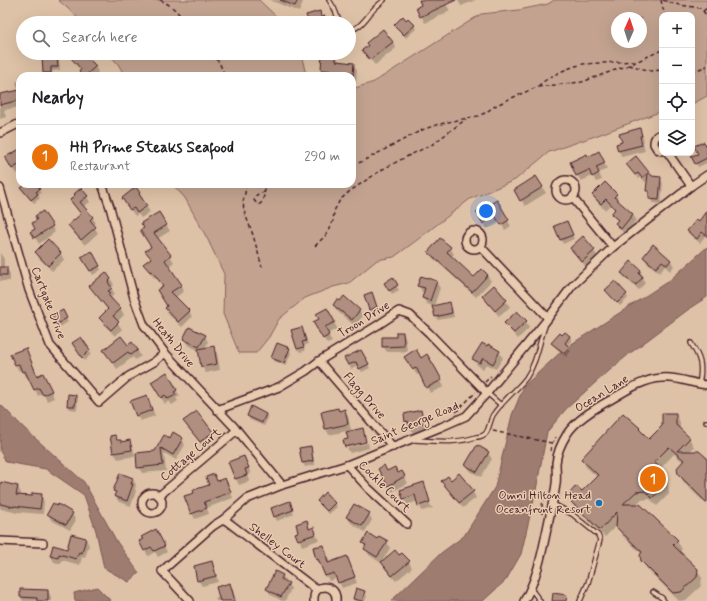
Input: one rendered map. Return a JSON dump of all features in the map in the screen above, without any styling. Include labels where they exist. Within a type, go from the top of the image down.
[{"type":"street","points":[[0,133],[16,125]]},
{"type":"street","points":[[659,136],[655,138],[654,144],[659,150]]},
{"type":"street","points":[[670,156],[691,186]]},
{"type":"street","name":"Saint George Road","points":[[190,601],[162,571],[213,526],[224,519],[247,498],[282,485],[347,465],[466,416],[488,392],[547,320],[572,286],[613,247],[707,175]]},
{"type":"street","name":"Cartgate Drive","points":[[0,188],[28,290],[50,345],[99,402],[129,376],[154,362],[165,353]]},
{"type":"street","name":"Heath Drive","points":[[103,188],[110,207],[134,298],[144,325],[165,353],[237,430],[282,485]]},
{"type":"street","points":[[572,197],[613,247]]},
{"type":"street","points":[[481,247],[547,320]]},
{"type":"street","name":"Troon Drive","points":[[217,410],[279,387],[399,311],[410,315],[488,392]]},
{"type":"street","name":"Flagg Drive","points":[[319,361],[393,447]]},
{"type":"street","name":"Ocean Lane","points":[[524,601],[531,590],[545,541],[553,504],[556,482],[556,461],[567,433],[581,420],[608,401],[635,386],[650,380],[672,378],[707,386]]},
{"type":"street","name":"Cottage Court","points":[[159,496],[237,430]]},
{"type":"street","name":"Cockle Court","points":[[347,465],[368,488],[407,524]]},
{"type":"street","name":"Shelley Court","points":[[224,519],[317,590],[325,587],[333,590],[336,601]]},
{"type":"street","points":[[0,541],[43,542]]},
{"type":"street","points":[[314,601],[314,594],[317,590]]},
{"type":"lane","points":[[329,0],[337,16]]},
{"type":"lane","points":[[356,28],[384,0]]},
{"type":"lane","points":[[412,439],[453,442],[478,437],[485,434],[493,415],[526,378],[532,369],[547,320]]},
{"type":"lane","points":[[691,343],[698,354],[701,364],[698,385]]},
{"type":"lane","name":"Troon Drive","points":[[488,392],[501,405]]},
{"type":"lane","points":[[553,504],[572,514],[598,536],[600,540],[588,583],[580,601]]},
{"type":"lane","points":[[531,590],[540,601]]},
{"type":"lane","points":[[654,592],[664,601]]},
{"type":"path","points":[[160,0],[168,4],[181,16]]},
{"type":"path","points":[[664,12],[662,0],[674,4],[700,8],[707,16]]},
{"type":"path","points":[[703,11],[707,8]]},
{"type":"path","points":[[536,87],[582,82],[629,65],[659,51]]},
{"type":"path","points":[[217,60],[223,72]]},
{"type":"path","points":[[356,164],[422,130],[453,121],[478,116],[507,100],[536,87],[554,75],[574,66],[630,60],[638,61]]},
{"type":"path","points":[[629,65],[651,71],[659,70]]},
{"type":"path","points":[[695,70],[707,66]]},
{"type":"path","points":[[356,188],[383,169],[433,144],[467,118]]},
{"type":"path","points":[[246,188],[243,202],[244,211],[262,266]]},
{"type":"path","points":[[265,192],[256,195],[254,200],[255,203],[260,204],[262,202],[266,188]]},
{"type":"path","points":[[315,246],[326,235],[330,228],[333,221],[334,211],[340,200],[356,188]]},
{"type":"path","points":[[452,414],[458,411],[491,375]]},
{"type":"path","points":[[493,431],[552,443]]},
{"type":"path","points":[[551,455],[550,450],[552,443],[557,436]]},
{"type":"path","points":[[543,518],[541,509],[542,502],[548,491]]},
{"type":"shaded area","points":[[58,0],[259,0],[276,16],[76,16]]},
{"type":"shaded area","points":[[554,0],[707,0],[707,96],[695,102],[695,12],[659,12],[659,112],[549,152],[515,180],[470,199],[394,257],[377,260],[349,283],[333,287],[305,298],[279,319],[269,337],[256,353],[239,353],[223,314],[224,274],[208,240],[185,198],[176,188],[356,188],[356,88],[374,82],[481,14],[519,10],[548,4]]},
{"type":"shaded area","points":[[114,60],[303,60],[306,72],[123,72]]},
{"type":"shaded area","points":[[707,247],[707,297],[629,354],[566,409],[547,432],[536,490],[521,554],[506,580],[483,601],[391,601],[441,553],[464,536],[495,487],[512,415],[524,386],[564,349],[670,280]]},
{"type":"shaded area","points":[[1,405],[25,429],[84,482],[117,542],[139,573],[129,582],[104,568],[96,531],[84,495],[46,469],[6,462],[0,451]]},
{"type":"shaded area","points":[[97,587],[111,601],[75,601],[74,593]]},
{"type":"building","points":[[280,0],[298,0],[295,6]]},
{"type":"building","points":[[419,0],[456,0],[420,17],[416,8],[421,5]]},
{"type":"building","points":[[320,11],[321,16],[306,16]]},
{"type":"building","points":[[403,16],[406,20],[408,18],[415,25],[404,35],[394,25]]},
{"type":"building","points":[[383,29],[393,42],[370,60],[362,50],[368,46],[366,43]]},
{"type":"building","points":[[42,60],[57,60],[58,67],[51,67],[51,72],[43,72]]},
{"type":"building","points":[[73,60],[90,60],[96,66],[89,72],[79,72],[81,69]]},
{"type":"building","points":[[322,60],[336,60],[354,63],[353,72],[321,70]]},
{"type":"building","points":[[16,91],[16,101],[0,105],[0,94]]},
{"type":"building","points":[[640,128],[642,145],[618,151],[616,144],[622,142],[619,134]]},
{"type":"building","points":[[704,142],[707,147],[707,158],[695,164],[691,156],[698,154],[695,146]]},
{"type":"building","points":[[16,151],[16,166],[12,169],[5,157]]},
{"type":"building","points":[[599,151],[605,163],[596,167],[599,173],[592,177],[589,170],[576,176],[570,162],[587,154],[588,157]]},
{"type":"building","points":[[636,156],[652,176],[661,177],[659,200],[649,199],[649,191],[646,191],[648,173],[642,178],[638,173],[635,175],[626,164]]},
{"type":"building","points":[[536,176],[543,187],[520,201],[514,190]]},
{"type":"building","points":[[605,182],[617,194],[614,197],[633,214],[621,229],[615,223],[618,220],[611,214],[615,209],[606,199],[601,204],[592,195]]},
{"type":"building","points":[[21,188],[39,188],[40,189],[36,192],[38,194],[31,200]]},
{"type":"building","points":[[81,188],[88,196],[80,202],[93,217],[90,220],[96,227],[81,240],[68,225],[81,214],[70,200]]},
{"type":"building","points":[[137,188],[147,206],[137,213],[134,208],[130,210],[122,198]]},
{"type":"building","points":[[497,200],[509,220],[501,225],[495,216],[483,224],[476,212]]},
{"type":"building","points":[[707,210],[707,236],[702,232],[697,239],[687,231],[697,219],[699,221]]},
{"type":"building","points":[[43,211],[53,226],[34,238],[30,232],[35,229],[32,223],[37,220],[35,216]]},
{"type":"building","points":[[159,212],[167,225],[154,233],[171,255],[165,260],[182,285],[171,292],[190,311],[178,322],[165,308],[167,306],[157,290],[163,286],[152,271],[150,272],[143,264],[151,258],[145,251],[151,247],[140,230],[144,228],[141,223]]},
{"type":"building","points":[[567,221],[573,235],[560,240],[554,226]]},
{"type":"building","points":[[583,236],[595,250],[582,262],[570,248]]},
{"type":"building","points":[[440,238],[451,247],[447,252],[474,277],[482,269],[488,275],[472,292],[428,252]]},
{"type":"building","points":[[48,239],[61,253],[48,266],[35,252]]},
{"type":"building","points":[[653,244],[671,260],[667,265],[662,261],[656,268],[643,257]]},
{"type":"building","points":[[92,251],[100,266],[90,271],[81,257]]},
{"type":"building","points":[[631,261],[641,270],[639,273],[643,277],[636,285],[621,273]]},
{"type":"building","points":[[0,267],[7,267],[7,275],[0,275]]},
{"type":"building","points":[[106,272],[111,279],[108,282],[112,288],[108,291],[111,293],[108,295],[121,309],[113,316],[119,322],[111,330],[99,318],[108,309],[89,286]]},
{"type":"building","points":[[421,276],[437,281],[430,301],[422,298],[425,288],[417,286]]},
{"type":"building","points":[[393,277],[398,285],[389,291],[384,283]]},
{"type":"building","points":[[615,281],[627,294],[617,303],[605,290]]},
{"type":"building","points":[[494,285],[507,300],[495,311],[482,296]]},
{"type":"building","points":[[372,292],[377,307],[369,310],[364,295]]},
{"type":"building","points":[[344,296],[360,310],[352,320],[333,305],[337,299],[340,301]]},
{"type":"building","points":[[450,302],[452,313],[435,317],[432,306]]},
{"type":"building","points":[[327,308],[335,322],[325,327],[329,335],[323,339],[313,322],[319,319],[316,314]]},
{"type":"building","points":[[63,310],[67,318],[57,324],[52,316]]},
{"type":"building","points":[[517,311],[527,321],[514,333],[504,323]]},
{"type":"building","points":[[189,327],[206,335],[199,347],[183,339]]},
{"type":"building","points":[[302,327],[306,341],[302,342],[304,347],[297,349],[291,330]]},
{"type":"building","points":[[396,332],[403,332],[404,346],[382,347],[382,337],[396,337]]},
{"type":"building","points":[[565,332],[570,336],[565,343],[569,347],[564,353],[551,343],[560,333],[562,335]]},
{"type":"building","points":[[121,336],[128,345],[132,342],[138,350],[131,355],[128,352],[113,363],[103,350]]},
{"type":"building","points":[[81,337],[90,350],[82,358],[72,343]]},
{"type":"building","points":[[277,343],[290,348],[284,363],[271,358]]},
{"type":"building","points":[[482,343],[487,346],[488,344],[500,351],[493,364],[483,358],[480,363],[472,359]]},
{"type":"building","points":[[214,346],[217,364],[201,367],[198,349]]},
{"type":"building","points":[[26,348],[37,376],[43,373],[52,391],[43,395],[39,388],[34,390],[25,371],[22,372],[19,364],[15,365],[10,354]]},
{"type":"building","points":[[416,349],[421,358],[427,354],[442,380],[426,388],[416,367],[413,370],[404,357]]},
{"type":"building","points":[[361,350],[369,364],[359,369],[356,362],[348,365],[344,358]]},
{"type":"building","points":[[167,372],[177,390],[174,392],[176,395],[168,399],[165,395],[161,398],[151,382]]},
{"type":"building","points":[[68,394],[76,395],[75,406],[67,406]]},
{"type":"building","points":[[147,395],[152,410],[136,416],[130,401]]},
{"type":"building","points":[[251,406],[266,414],[262,423],[247,416]]},
{"type":"building","points":[[338,408],[339,411],[345,409],[348,424],[325,429],[321,412]]},
{"type":"building","points":[[421,410],[424,423],[409,427],[408,421],[405,422],[404,414]]},
{"type":"building","points":[[197,411],[213,432],[200,442],[183,421]]},
{"type":"building","name":"Omni Hilton Head Oceanfront Resort","points":[[623,413],[640,428],[639,429],[649,439],[662,426],[662,413],[676,413],[676,425],[690,438],[677,451],[699,451],[707,458],[707,503],[678,474],[677,468],[684,460],[669,447],[654,462],[664,472],[665,486],[652,498],[645,491],[636,492],[623,504],[640,504],[678,540],[673,545],[698,569],[697,577],[681,592],[673,593],[641,561],[640,555],[642,552],[616,527],[617,512],[600,530],[570,501],[570,493],[576,486],[582,491],[598,475],[581,459]]},
{"type":"building","points":[[363,428],[366,442],[345,447],[343,440],[348,439],[346,432]]},
{"type":"building","points":[[173,432],[183,438],[173,455],[161,448],[163,465],[137,468],[136,453],[155,451],[164,435],[170,438]]},
{"type":"building","points":[[115,435],[117,440],[121,440],[121,442],[130,440],[132,450],[113,453],[110,436]]},
{"type":"building","points":[[477,445],[489,452],[477,472],[465,465]]},
{"type":"building","points":[[311,446],[313,461],[302,463],[299,448]]},
{"type":"building","points":[[244,456],[249,468],[245,469],[247,475],[235,479],[228,462]]},
{"type":"building","points":[[384,465],[387,471],[395,467],[398,473],[402,471],[405,476],[388,486],[378,469]]},
{"type":"building","points":[[120,473],[133,478],[131,484],[133,484],[127,501],[114,496],[116,492],[113,491]]},
{"type":"building","points":[[459,473],[474,491],[459,503],[441,481],[448,476],[451,480]]},
{"type":"building","points":[[214,474],[217,481],[225,478],[231,492],[204,502],[207,508],[191,514],[184,496],[194,493],[193,490],[209,485],[206,477]]},
{"type":"building","points":[[1,482],[18,486],[16,495],[32,496],[32,493],[42,494],[40,509],[14,507],[0,504]]},
{"type":"building","points":[[424,482],[430,502],[418,506],[415,495],[403,499],[400,490]]},
{"type":"building","points":[[325,492],[335,503],[327,511],[317,501]]},
{"type":"building","points":[[290,501],[293,510],[274,517],[271,508]]},
{"type":"building","points":[[53,503],[57,506],[58,504],[73,513],[66,525],[47,514]]},
{"type":"building","points":[[354,504],[370,513],[362,526],[346,517]]},
{"type":"building","points":[[307,520],[309,529],[314,527],[316,534],[298,540],[295,533],[298,532],[296,524]]},
{"type":"building","points":[[156,529],[165,546],[154,551],[151,547],[144,551],[139,541],[143,539],[141,537]]},
{"type":"building","points":[[368,533],[377,539],[379,536],[388,541],[377,557],[364,549],[366,545],[362,543]]},
{"type":"building","points":[[71,534],[86,538],[82,553],[79,552],[76,559],[59,554],[58,558],[50,556],[53,545],[67,549]]},
{"type":"building","points":[[324,545],[328,563],[347,556],[355,577],[338,583],[334,573],[325,576],[318,559],[316,560],[313,547]]},
{"type":"building","points":[[395,550],[399,555],[402,553],[410,561],[392,576],[381,562]]},
{"type":"building","points":[[212,561],[216,576],[197,581],[194,566]]},
{"type":"building","points":[[275,571],[283,575],[281,579],[289,583],[281,597],[266,589]]},
{"type":"building","points":[[230,583],[235,601],[220,601],[216,587]]},
{"type":"building","points":[[356,588],[365,591],[362,601],[353,599]]},
{"type":"building","points":[[20,589],[48,590],[48,601],[37,601],[37,598],[20,597]]},
{"type":"building","points":[[553,593],[567,595],[566,601],[552,601]]},
{"type":"place","name":"HH Prime Steaks Seafood","points":[[653,479]]},
{"type":"place","name":"Omni Hilton Head Oceanfront Resort","points":[[599,503]]}]
